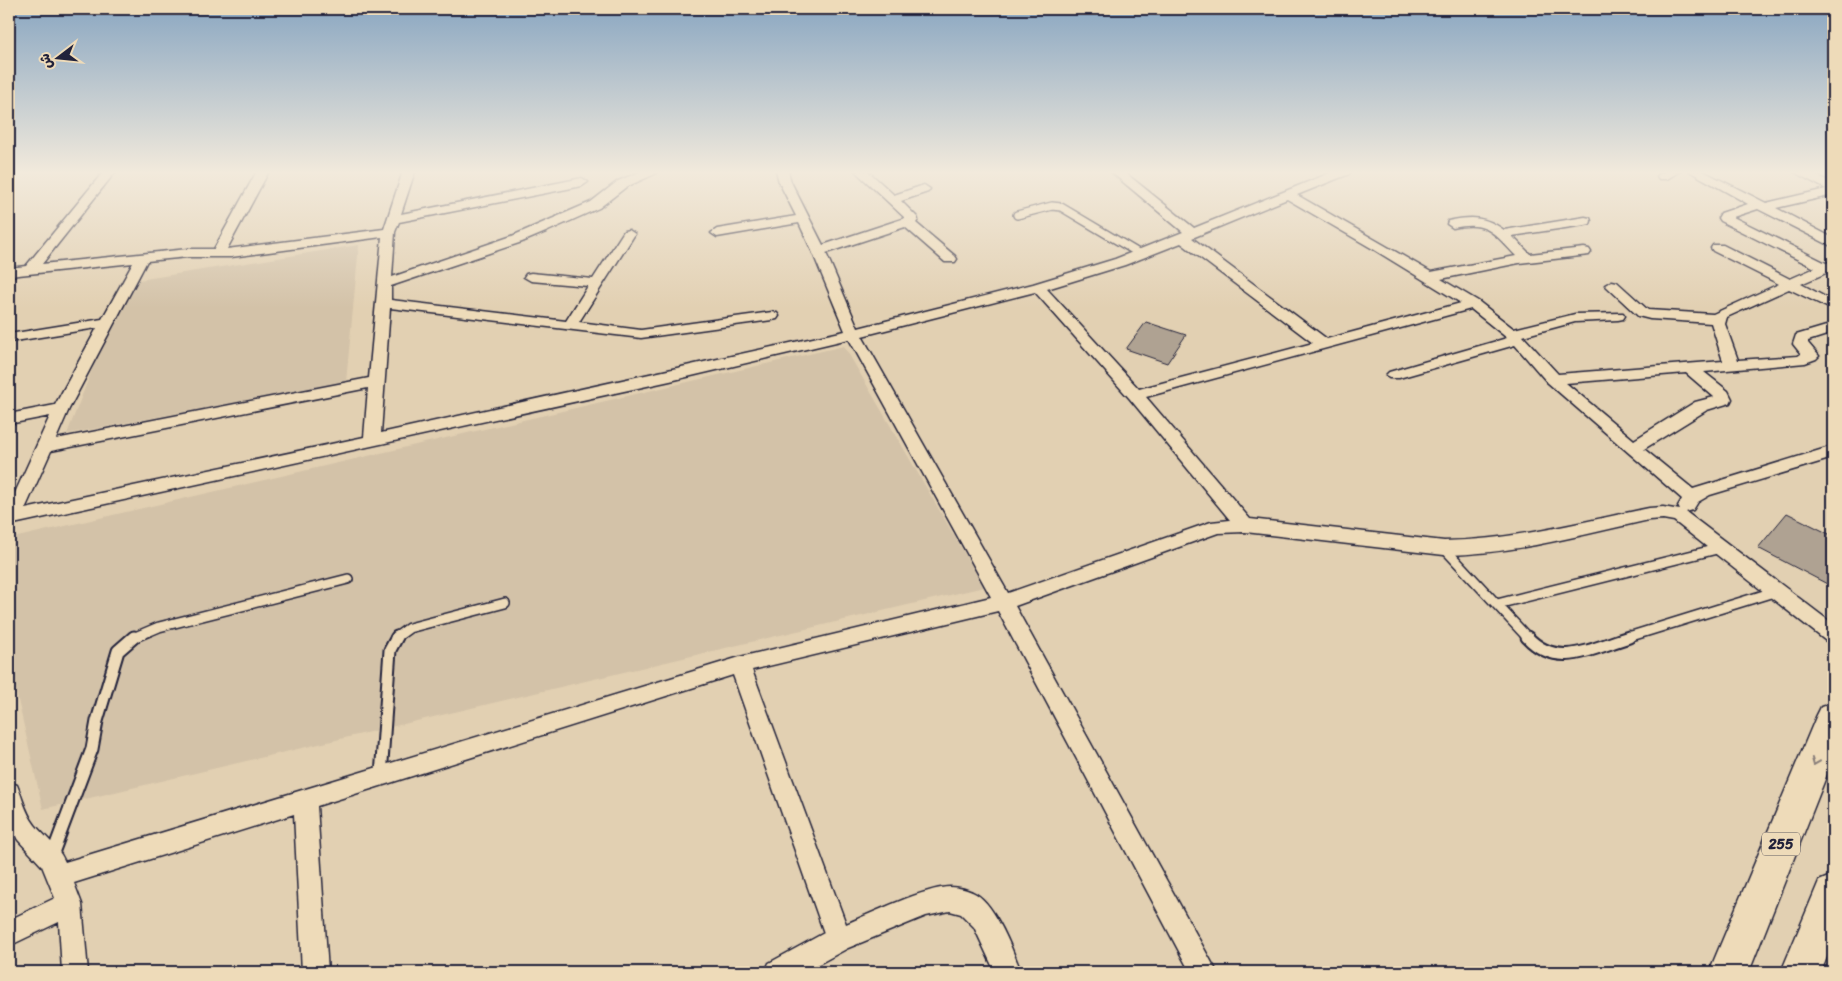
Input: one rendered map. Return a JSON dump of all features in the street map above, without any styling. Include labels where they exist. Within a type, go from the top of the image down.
[{"type":"highway","name":"255","points":[[1730,972],[1833,717]]},
{"type":"highway","points":[[1807,962],[1833,894]]},
{"type":"highway","points":[[1717,972],[1756,907]]},
{"type":"street","points":[[30,270],[73,217]]},
{"type":"street","points":[[218,253],[238,217]]},
{"type":"street","points":[[372,440],[383,303],[391,226],[394,217]]},
{"type":"street","points":[[9,272],[188,253],[232,253],[391,226],[426,217]]},
{"type":"street","points":[[385,284],[517,239],[568,217]]},
{"type":"street","points":[[819,251],[907,222],[912,220],[911,217]]},
{"type":"street","points":[[1167,217],[1324,344]]},
{"type":"street","points":[[11,519],[853,334],[1038,288],[1140,254],[1233,217]]},
{"type":"street","points":[[1325,217],[1474,304],[1515,337],[1552,379],[1692,498]]},
{"type":"street","points":[[1725,217],[1829,266]]},
{"type":"street","points":[[1783,217],[1833,242]]},
{"type":"street","points":[[717,233],[803,219],[819,251],[853,334],[1003,602],[1204,972]]},
{"type":"street","points":[[1452,224],[1473,219],[1479,220],[1502,234],[1526,258]]},
{"type":"street","points":[[1502,234],[1585,221]]},
{"type":"street","points":[[907,222],[950,259]]},
{"type":"street","points":[[570,325],[629,234]]},
{"type":"street","points":[[1718,248],[1833,306]]},
{"type":"street","points":[[1429,277],[1526,258],[1584,252]]},
{"type":"street","points":[[11,519],[61,410],[142,258]]},
{"type":"street","points":[[1718,319],[1720,315],[1829,266]]},
{"type":"street","points":[[531,277],[597,283]]},
{"type":"street","points":[[1612,285],[1643,312],[1650,315],[1718,319]]},
{"type":"street","points":[[1038,288],[1136,395],[1245,525]]},
{"type":"street","points":[[383,303],[641,334],[772,316]]},
{"type":"street","points":[[1136,395],[1474,304]]},
{"type":"street","points":[[1394,375],[1576,318],[1618,316]]},
{"type":"street","points":[[1718,319],[1732,365]]},
{"type":"street","points":[[9,338],[108,322]]},
{"type":"street","points":[[1552,379],[1807,358],[1811,356],[1800,344],[1801,338],[1833,328]]},
{"type":"street","points":[[1633,448],[1701,406],[1724,399],[1722,395],[1689,368]]},
{"type":"street","points":[[44,446],[377,381]]},
{"type":"street","points":[[9,419],[61,410]]},
{"type":"street","points":[[1679,516],[1692,498],[1704,491],[1833,452]]},
{"type":"street","points":[[55,867],[305,800],[740,665],[1003,602],[1217,527],[1245,525],[1444,548],[1472,549],[1506,544],[1649,514],[1663,513],[1679,516],[1833,635]]},
{"type":"street","points":[[740,665],[839,939]]},
{"type":"street","points":[[9,792],[13,812],[21,825],[55,867],[70,904],[75,972]]},
{"type":"street","points":[[305,800],[315,972]]},
{"type":"street","points":[[778,972],[839,939],[926,904],[950,899],[968,903],[983,918],[1008,972]]},
{"type":"street","points":[[9,933],[70,904]]},
{"type":"lane","points":[[1077,217],[1140,254]]},
{"type":"lane","points":[[1444,548],[1533,642],[1551,654],[1566,656],[1777,591]]},
{"type":"lane","points":[[1497,604],[1721,548]]},
{"type":"lane","points":[[55,867],[92,749],[97,721],[118,651],[136,635],[159,627],[348,579]]},
{"type":"lane","points":[[381,776],[390,650],[395,638],[409,628],[505,603]]},
{"type":"shaded area","points":[[359,245],[346,382],[67,434],[126,282]]},
{"type":"shaded area","points":[[844,346],[984,587],[43,809],[9,661],[9,539]]},
{"type":"building","points":[[1146,322],[1186,335],[1167,363],[1126,349]]},
{"type":"building","points":[[1787,513],[1833,536],[1833,587],[1758,548]]}]
